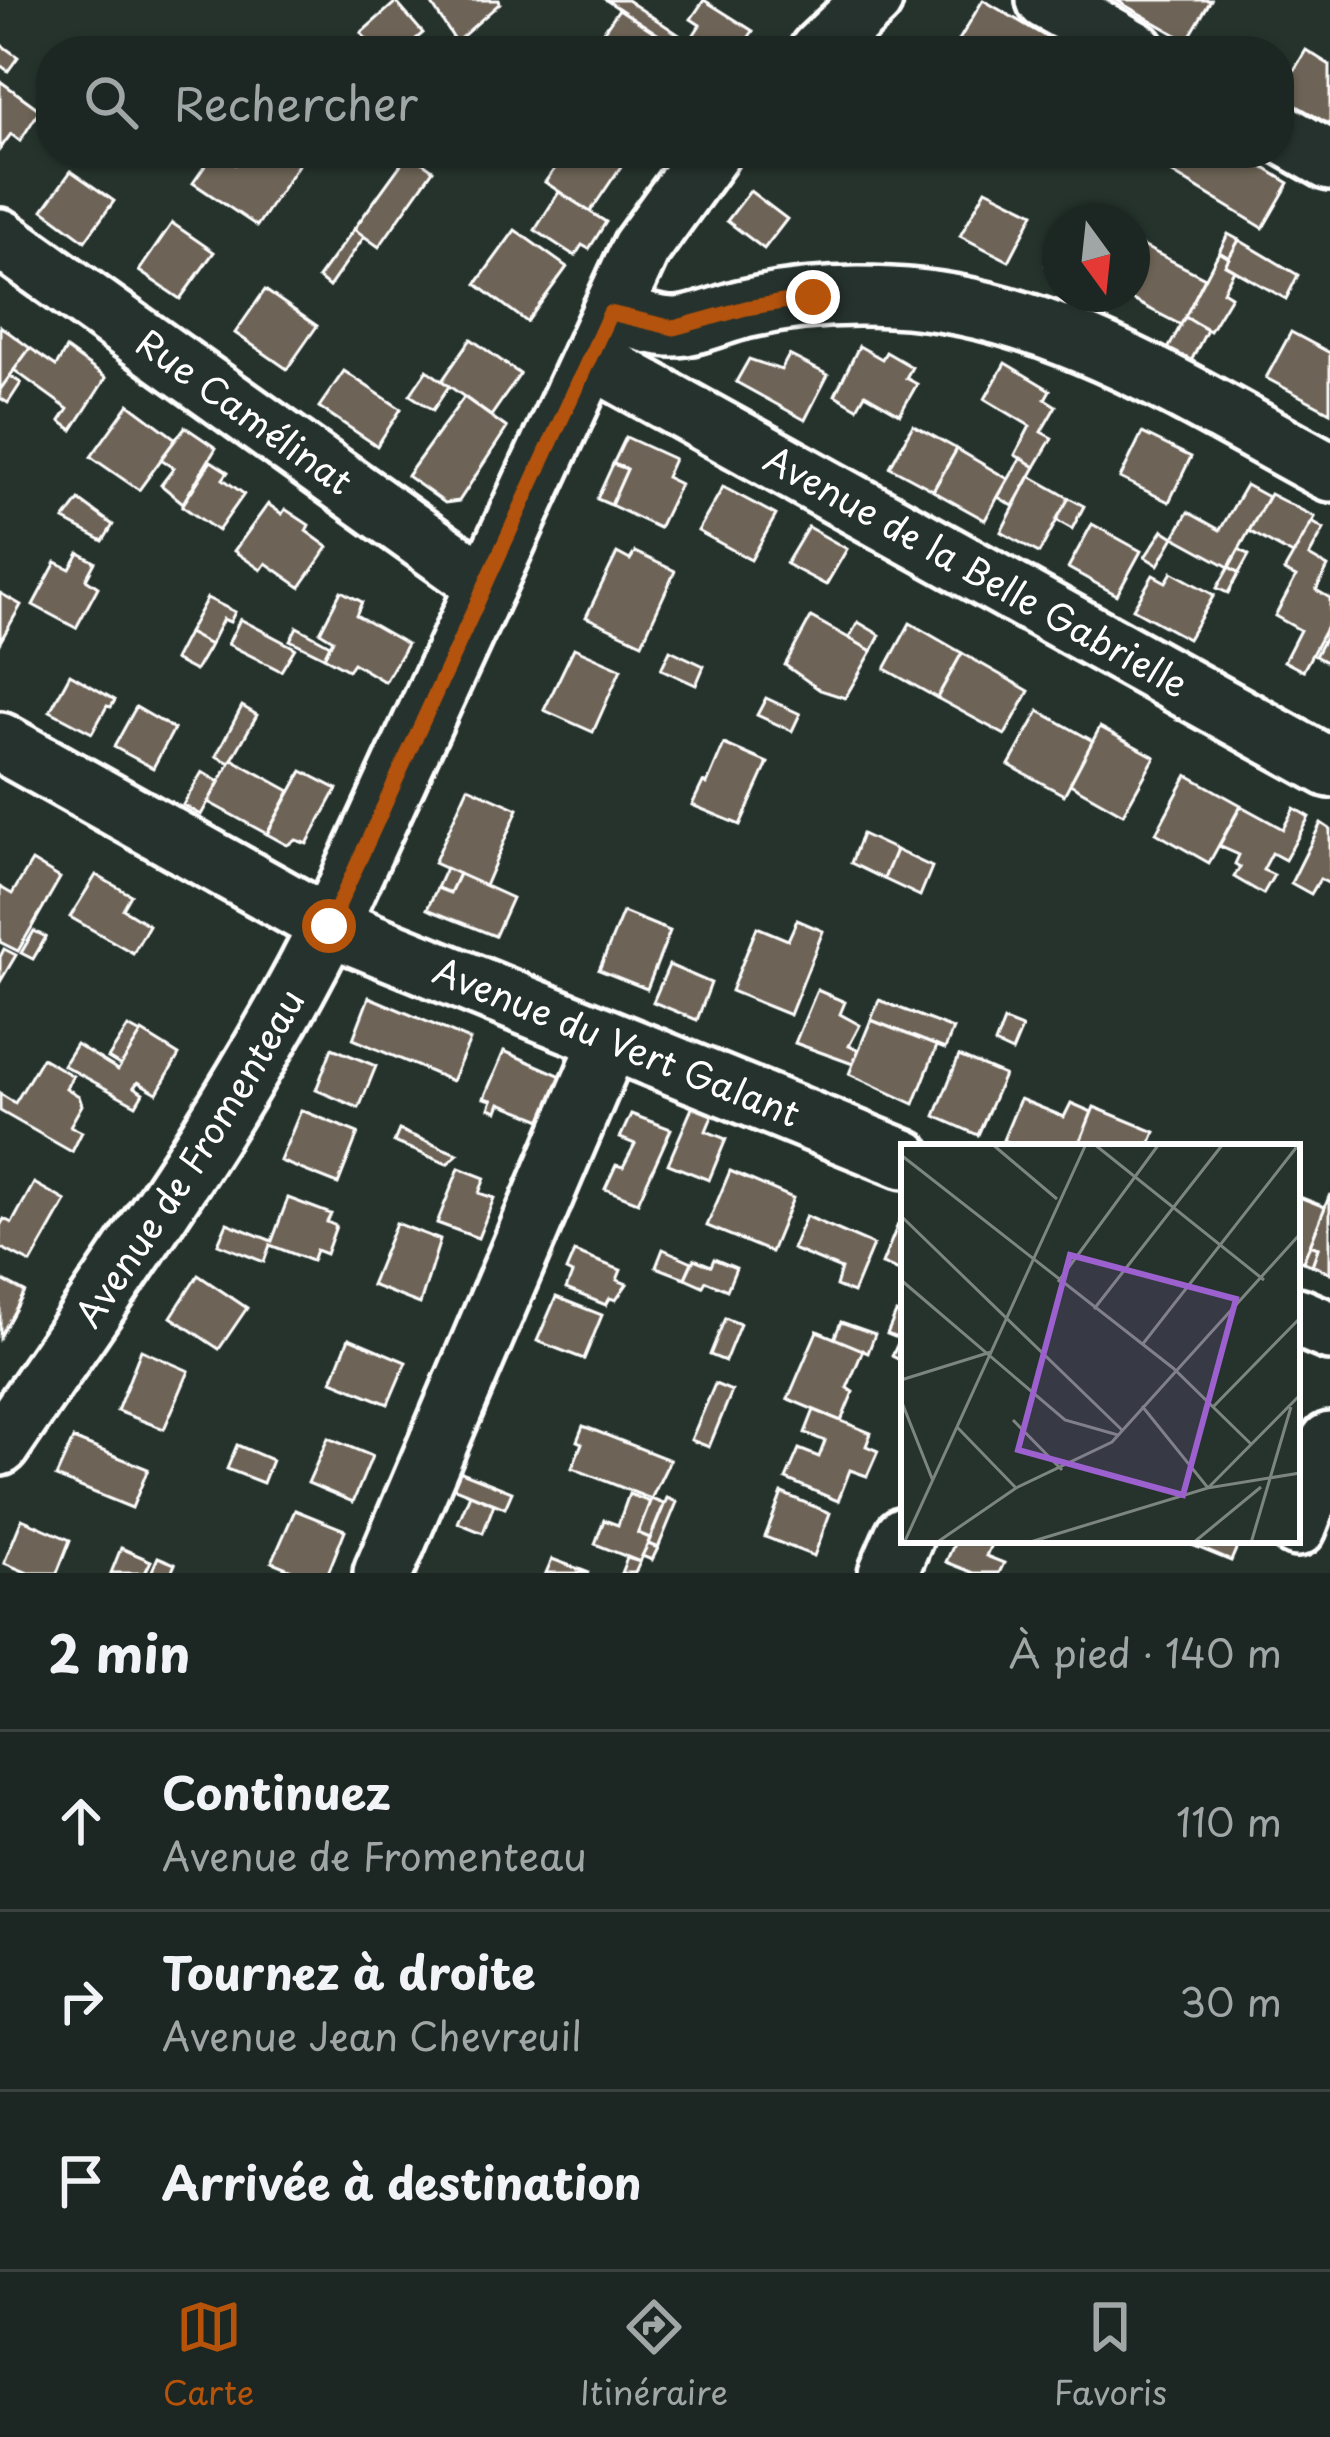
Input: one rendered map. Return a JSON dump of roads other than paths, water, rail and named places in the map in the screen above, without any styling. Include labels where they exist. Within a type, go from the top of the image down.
[{"type":"street","points":[[835,36],[873,0]]},
{"type":"street","points":[[1046,0],[1110,36]]},
{"type":"street","points":[[1294,141],[1330,161]]},
{"type":"street","name":"Avenue de Fromenteau","points":[[0,1446],[206,1142],[329,926],[487,585],[617,342],[641,248],[699,168]]},
{"type":"street","name":"Rue Camélinat","points":[[0,238],[487,585]]},
{"type":"street","points":[[617,342],[746,308],[813,297],[891,296],[962,305],[1034,325],[1104,352],[1330,472]]},
{"type":"street","name":"Avenue de la Belle Gabrielle","points":[[617,342],[1330,768]]},
{"type":"street","name":"Avenue du Vert Galant","points":[[0,742],[329,926],[901,1158]]},
{"type":"street","points":[[383,1573],[608,1042]]},
{"type":"street","points":[[1300,1318],[1330,1330]]},
{"type":"street","points":[[1300,1519],[1330,1442]]},
{"type":"street","points":[[888,1573],[901,1543]]},
{"type":"street","points":[[1279,1573],[1291,1543]]}]
